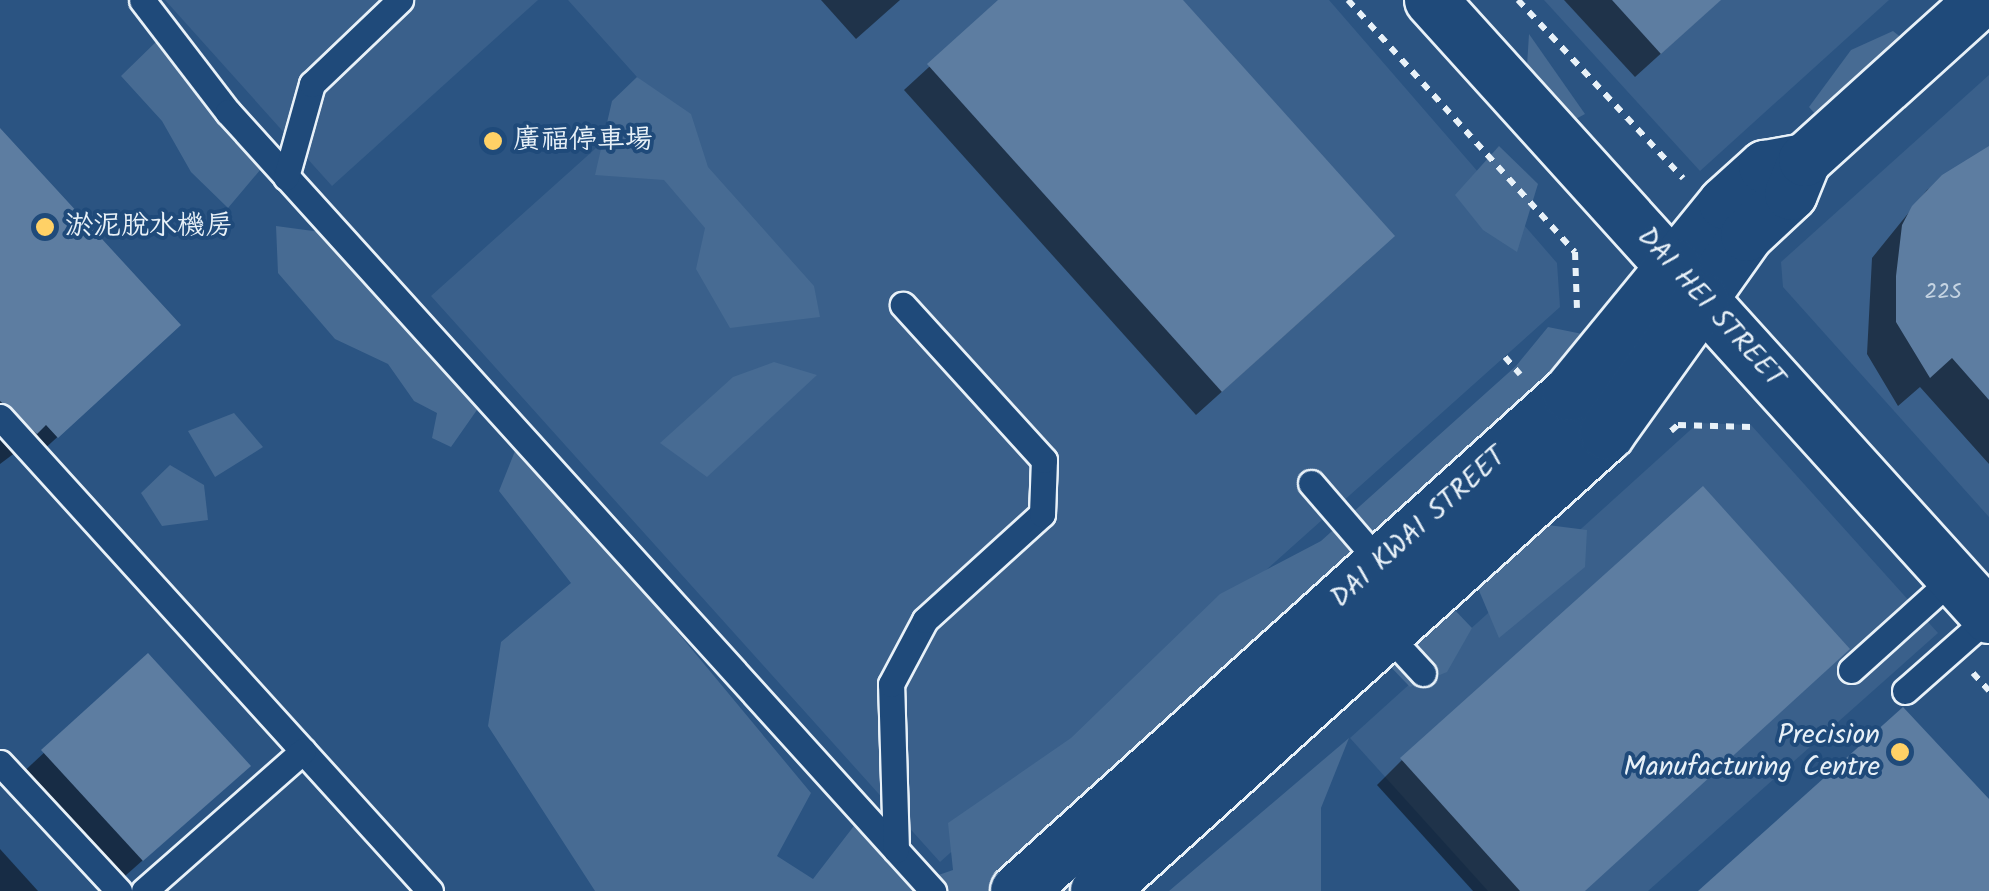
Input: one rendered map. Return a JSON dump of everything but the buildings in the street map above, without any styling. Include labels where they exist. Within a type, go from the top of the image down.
[{"type":"street","name":"DAI HEI STREET","points":[[1431,0],[1954,578],[1977,628]]},
{"type":"street","name":"DAI KWAI STREET","points":[[1098,891],[1607,432],[1687,284],[1725,204],[1765,167],[1805,160],[1982,0]]},
{"type":"street","name":"DAI KWAI STREET","points":[[1018,891],[1687,284]]},
{"type":"lane","points":[[142,0],[286,177],[933,891]]},
{"type":"lane","points":[[286,177],[312,84],[400,0]]},
{"type":"lane","points":[[896,850],[892,684],[925,620],[1042,514],[1044,460],[903,305]]},
{"type":"lane","points":[[0,417],[430,891]]},
{"type":"lane","points":[[1311,484],[1380,562]]},
{"type":"lane","points":[[1851,670],[1954,578]]},
{"type":"lane","points":[[1905,691],[1977,628]]},
{"type":"lane","points":[[1386,632],[1422,673]]},
{"type":"lane","points":[[144,891],[303,751]]},
{"type":"lane","points":[[0,763],[119,891]]},
{"type":"path","points":[[1348,0],[1575,252],[1578,319]]},
{"type":"path","points":[[1518,0],[1676,176],[1700,184]]},
{"type":"path","points":[[1666,436],[1678,426],[1756,427],[1766,437]]},
{"type":"path","points":[[1977,628],[1989,692]]},
{"type":"shaded area","points":[[165,0],[538,0],[332,186]]},
{"type":"shaded area","points":[[568,0],[1329,0],[1557,263],[1560,307],[940,862],[431,296],[654,96]]},
{"type":"shaded area","points":[[1544,0],[1889,0],[1700,171]]},
{"type":"shaded area","points":[[1893,31],[1923,55],[1836,138],[1809,107],[1851,50]]},
{"type":"shaded area","points":[[1529,34],[1585,114],[1535,141],[1527,66]]},
{"type":"shaded area","points":[[161,37],[266,163],[228,208],[191,172],[162,121],[121,76]]},
{"type":"shaded area","points":[[1989,75],[1989,517],[1783,287],[1781,262]]},
{"type":"shaded area","points":[[637,77],[691,114],[708,167],[814,286],[820,317],[730,328],[696,269],[705,228],[664,180],[595,175],[612,101]]},
{"type":"shaded area","points":[[1499,146],[1538,184],[1517,252],[1483,230],[1455,195]]},
{"type":"shaded area","points":[[276,226],[328,233],[479,407],[451,447],[432,438],[437,413],[414,401],[388,364],[335,339],[278,273]]},
{"type":"shaded area","points":[[1548,327],[1607,339],[1097,891],[595,891],[488,726],[501,642],[571,583],[499,491],[519,441],[811,793],[777,856],[813,879],[857,822],[924,880],[953,870],[948,823],[1071,738],[1220,594],[1321,541],[1516,366]]},
{"type":"shaded area","points":[[774,362],[817,375],[707,477],[660,443],[733,377]]},
{"type":"shaded area","points":[[234,413],[263,447],[215,477],[188,431]]},
{"type":"shaded area","points":[[1698,423],[1751,425],[1938,633],[1648,891],[1488,891],[1350,738]]},
{"type":"shaded area","points":[[170,465],[204,485],[208,520],[162,526],[141,493]]},
{"type":"shaded area","points":[[1532,523],[1587,530],[1585,567],[1499,638],[1472,574]]},
{"type":"shaded area","points":[[1450,605],[1472,628],[1447,672],[1410,687],[1386,662]]},
{"type":"shaded area","points":[[1349,738],[1321,808],[1321,891],[1169,891]]},
{"type":"place","name":"廣福停車場","points":[[493,141]]},
{"type":"place","name":"淤泥脫水機房","points":[[45,227]]},
{"type":"place","name":"Precision Manufacturing Centre","points":[[1900,752]]}]
